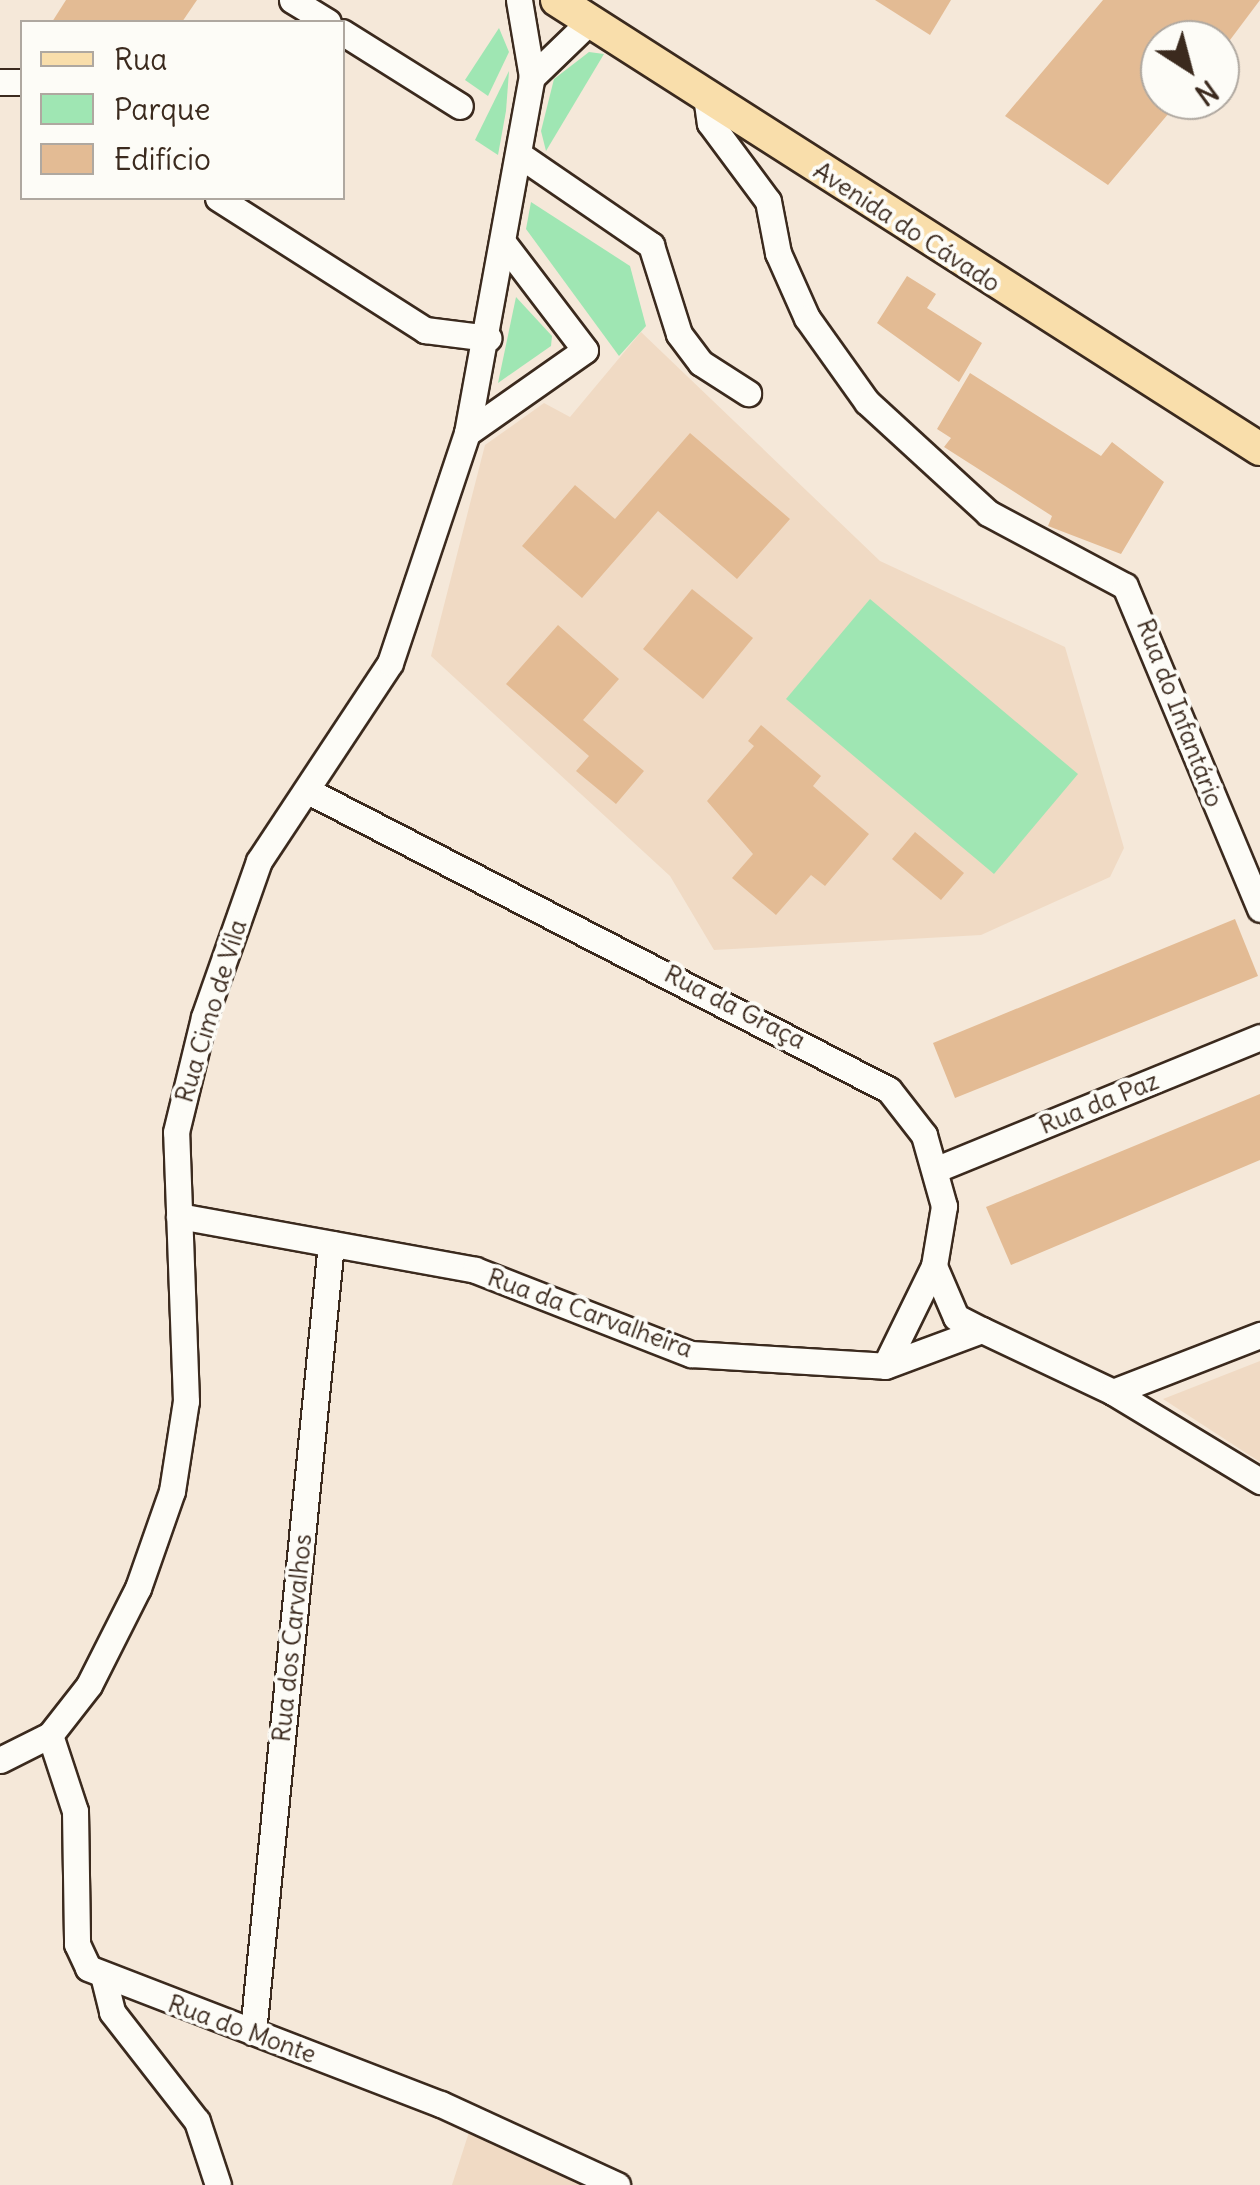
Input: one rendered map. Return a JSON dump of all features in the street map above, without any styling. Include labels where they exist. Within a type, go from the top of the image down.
[{"type":"main road","name":"Avenida do Cávado","points":[[557,0],[1260,449]]},
{"type":"street","points":[[292,0],[325,20]]},
{"type":"street","name":"Rua Cimo de Vila","points":[[0,1760],[50,1736],[90,1684],[138,1588],[172,1491],[186,1401],[176,1132],[204,1017],[258,861],[390,663],[467,433],[505,245],[532,77],[519,0]]},
{"type":"street","points":[[532,77],[590,21]]},
{"type":"street","points":[[345,34],[460,106]]},
{"type":"street","name":"Rua do Infantário","points":[[706,96],[710,123],[768,202],[778,253],[807,318],[867,402],[988,513],[1125,586],[1260,909]]},
{"type":"street","points":[[521,156],[651,245],[679,334],[701,364],[748,393]]},
{"type":"street","points":[[221,200],[425,330],[488,338]]},
{"type":"street","points":[[467,433],[585,350],[505,245]]},
{"type":"street","name":"Rua da Graça","points":[[308,791],[862,1070],[917,1123],[937,1169],[944,1206],[934,1266],[886,1366]]},
{"type":"street","name":"Rua da Paz","points":[[937,1169],[1260,1036]]},
{"type":"street","name":"Rua da Carvalheira","points":[[179,1216],[475,1270],[691,1354],[886,1366],[982,1330]]},
{"type":"street","name":"Rua dos Carvalhos","points":[[253,2032],[331,1244]]},
{"type":"street","points":[[934,1266],[956,1317],[1114,1392],[1260,1481]]},
{"type":"street","points":[[1114,1392],[1260,1335]]},
{"type":"street","points":[[50,1736],[74,1810],[77,1944],[88,1968],[104,1979],[112,2012],[197,2121],[218,2185]]},
{"type":"street","name":"Rua do Monte","points":[[104,1979],[441,2104],[618,2185]]},
{"type":"shaded area","points":[[641,332],[880,561],[1065,647],[1124,848],[1110,877],[981,935],[714,950],[670,876],[431,656],[485,445],[544,403],[570,417]]},
{"type":"shaded area","points":[[1260,1361],[1260,1462],[1163,1399]]},
{"type":"shaded area","points":[[470,2129],[587,2185],[452,2185]]},
{"type":"green space","points":[[499,28],[509,52],[488,96],[465,80]]},
{"type":"green space","points":[[589,52],[604,54],[546,151],[541,131],[554,79]]},
{"type":"green space","points":[[509,71],[506,111],[498,155],[475,140]]},
{"type":"green space","points":[[531,202],[630,266],[646,326],[619,356],[526,229]]},
{"type":"green space","points":[[516,297],[552,336],[551,346],[498,383]]},
{"type":"green space","points":[[870,599],[1078,774],[994,874],[786,699]]},
{"type":"building","points":[[66,0],[197,0],[183,20],[53,20]]},
{"type":"building","points":[[875,0],[951,0],[930,35]]},
{"type":"building","points":[[1103,0],[1260,0],[1240,27],[1240,20],[1140,20],[1140,120],[1163,120],[1108,185],[1005,116]]},
{"type":"building","points":[[907,276],[936,294],[927,308],[982,343],[959,382],[877,323]]},
{"type":"building","points":[[970,373],[1101,456],[1112,442],[1164,482],[1121,554],[1048,526],[1052,516],[944,447],[951,438],[937,429]]},
{"type":"building","points":[[690,433],[790,519],[737,579],[658,511],[582,598],[522,546],[575,485],[615,519]]},
{"type":"building","points":[[692,589],[753,638],[703,699],[643,649]]},
{"type":"building","points":[[558,625],[619,679],[583,720],[644,771],[616,804],[576,771],[589,756],[506,684]]},
{"type":"building","points":[[761,725],[821,776],[813,786],[869,834],[825,886],[811,875],[776,915],[732,878],[753,854],[707,801],[754,746],[748,741]]},
{"type":"building","points":[[915,832],[964,873],[941,900],[892,859]]},
{"type":"building","points":[[1235,919],[1258,976],[955,1098],[933,1043]]},
{"type":"building","points":[[1260,1094],[1260,1160],[1011,1265],[986,1207]]}]
